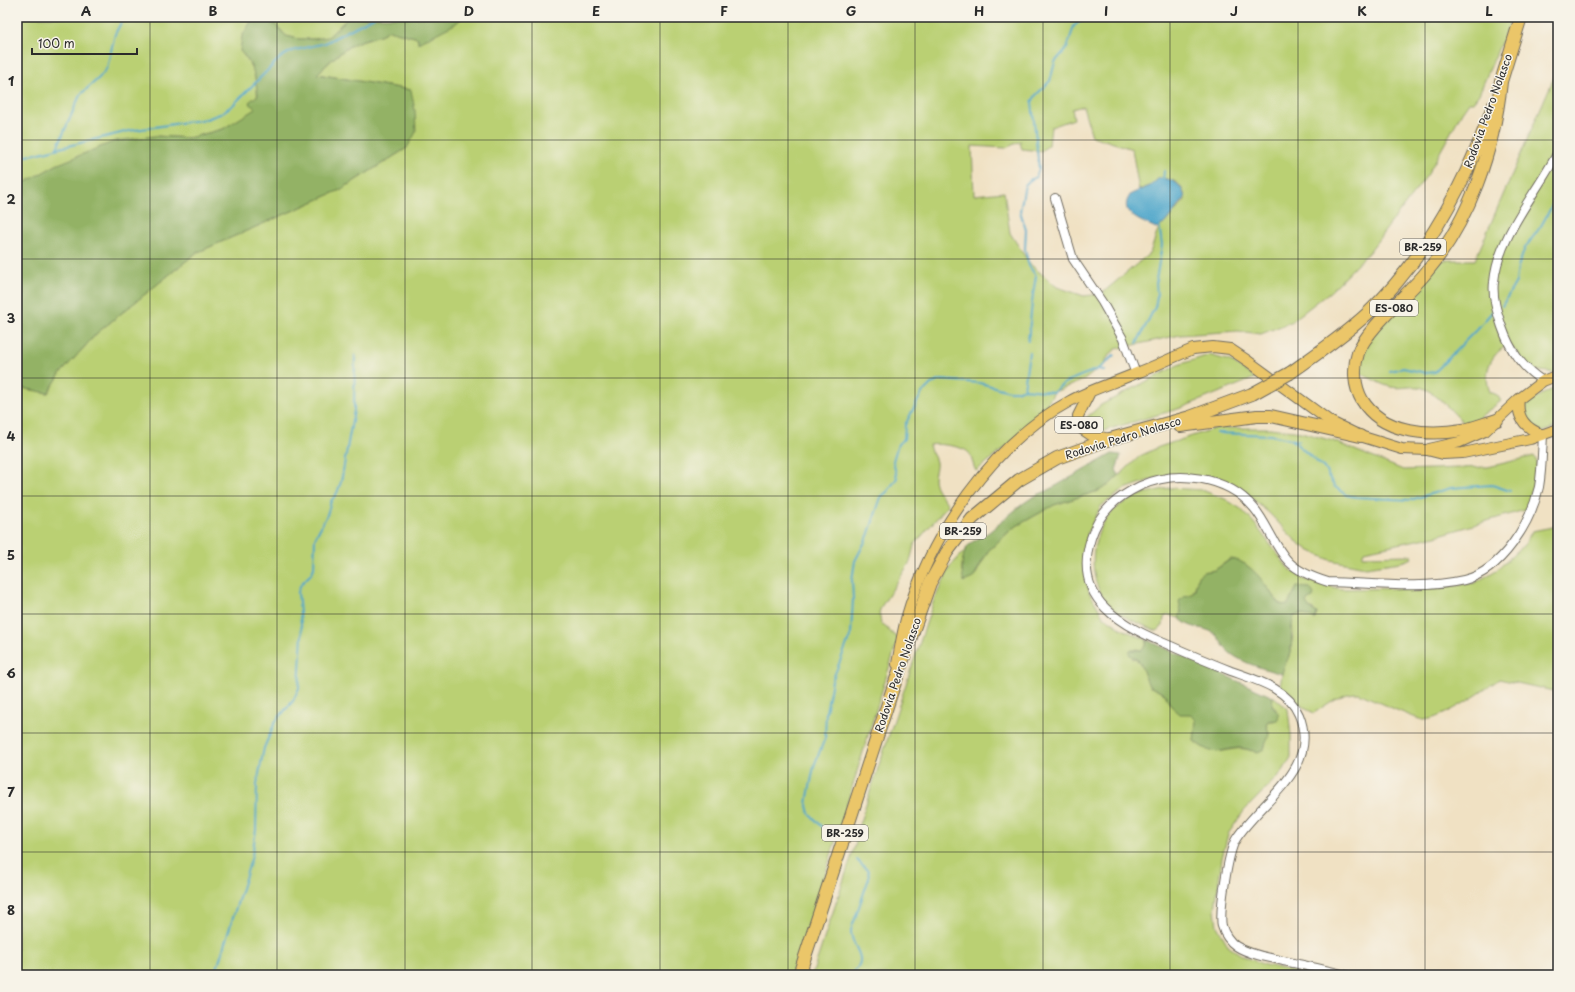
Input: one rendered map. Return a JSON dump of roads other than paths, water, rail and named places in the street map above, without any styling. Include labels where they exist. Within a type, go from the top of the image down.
[{"type":"highway","name":"Rodovia Pedro Nolasco","points":[[799,975],[892,691],[930,583],[947,552],[972,519],[1019,480],[1057,458],[1110,439],[1155,428],[1190,417],[1252,394],[1290,373],[1336,341],[1367,313],[1390,290],[1415,258],[1451,204],[1474,155],[1501,82],[1522,17]]},
{"type":"highway","name":"ES-080","points":[[1497,420],[1464,430],[1444,432],[1422,432],[1397,428],[1387,424],[1368,409],[1360,396],[1355,376],[1355,364],[1358,352],[1365,339],[1425,275],[1447,245],[1465,210],[1489,149],[1496,117],[1501,82]]},
{"type":"highway","name":"ES-080","points":[[1155,428],[1257,416],[1271,416],[1360,436]]},
{"type":"main road","name":"ES-080","points":[[1110,439],[1091,435],[1079,427],[1078,416],[1090,392],[1193,349],[1224,347],[1248,360],[1331,422],[1360,436],[1402,449],[1427,450],[1473,437],[1485,431],[1519,400],[1543,381],[1558,374]]},
{"type":"main road","points":[[892,691],[906,620],[917,587],[939,540],[957,508],[997,459],[1026,430],[1069,401],[1090,392]]},
{"type":"main road","points":[[1519,400],[1519,413],[1524,425],[1543,435]]},
{"type":"main road","points":[[1427,450],[1443,454],[1463,453],[1530,439],[1558,429]]},
{"type":"street","points":[[1543,381],[1523,366],[1508,344],[1498,315],[1494,283],[1500,252],[1558,152]]},
{"type":"street","points":[[1055,198],[1069,249]]},
{"type":"street","points":[[1061,239],[1069,249],[1081,272],[1102,302],[1123,338],[1136,374]]},
{"type":"street","points":[[1346,975],[1255,954],[1237,946],[1229,939],[1222,927],[1221,914],[1226,878],[1235,841],[1286,782],[1300,762],[1303,743],[1303,727],[1298,713],[1290,700],[1268,685],[1149,637],[1119,621],[1110,613],[1093,591],[1086,570],[1087,552],[1095,525],[1107,508],[1121,495],[1144,484],[1173,477],[1189,477],[1216,482],[1242,496],[1261,517],[1288,561],[1316,578],[1328,582],[1422,585],[1453,582],[1466,579],[1488,568],[1505,552],[1523,528],[1533,507],[1539,485],[1543,435]]},
{"type":"street","points":[[1530,439],[1542,453]]},
{"type":"water","points":[[1159,178],[1176,183],[1182,189],[1185,198],[1164,224],[1156,228],[1133,216],[1126,207],[1127,201],[1131,194],[1150,186]]},
{"type":"waterway","points":[[57,148],[80,95],[99,78],[107,68],[115,34],[124,17]]},
{"type":"waterway","points":[[17,156],[27,156],[129,131],[206,119],[220,114],[233,105],[281,57],[292,51],[325,43],[374,17]]},
{"type":"waterway","points":[[1028,341],[1036,276],[1029,266],[1025,249],[1026,230],[1020,211],[1025,185],[1036,177],[1039,169],[1032,102],[1036,95],[1050,81],[1055,62],[1067,48],[1074,26],[1079,22],[1092,17]]},
{"type":"waterway","points":[[1163,180],[1164,171]]},
{"type":"waterway","points":[[1502,306],[1516,282],[1518,267],[1525,248],[1541,226],[1558,195]]},
{"type":"waterway","points":[[1137,343],[1155,307],[1157,297],[1156,280],[1162,245],[1159,224]]},
{"type":"waterway","points":[[1389,371],[1403,368],[1426,373],[1435,372],[1493,311]]},
{"type":"waterway","points":[[1024,389],[1029,352]]},
{"type":"waterway","points":[[215,975],[252,856],[256,830],[257,784],[264,748],[275,722],[293,701],[299,688],[302,635],[298,592],[301,584],[311,574],[314,568],[315,538],[341,482],[354,410],[355,355]]},
{"type":"waterway","points":[[831,836],[809,813],[807,806],[814,766],[825,738],[826,712],[832,681],[851,634],[853,599],[852,580],[855,561],[868,536],[881,497],[888,491],[897,478],[893,461],[898,444],[904,439],[905,425],[922,393],[931,384],[941,380],[980,383],[1009,391],[1024,389],[1054,392],[1074,378],[1100,368],[1114,355]]},
{"type":"waterway","points":[[1099,369],[1104,371]]},
{"type":"waterway","points":[[1217,433],[1271,435],[1299,441]]},
{"type":"waterway","points":[[1292,440],[1324,468],[1334,486],[1346,495],[1356,497],[1410,500],[1451,488],[1492,485],[1510,491]]},
{"type":"waterway","points":[[851,975],[860,963],[860,957],[852,937],[851,930],[869,878],[868,871],[857,860]]}]
